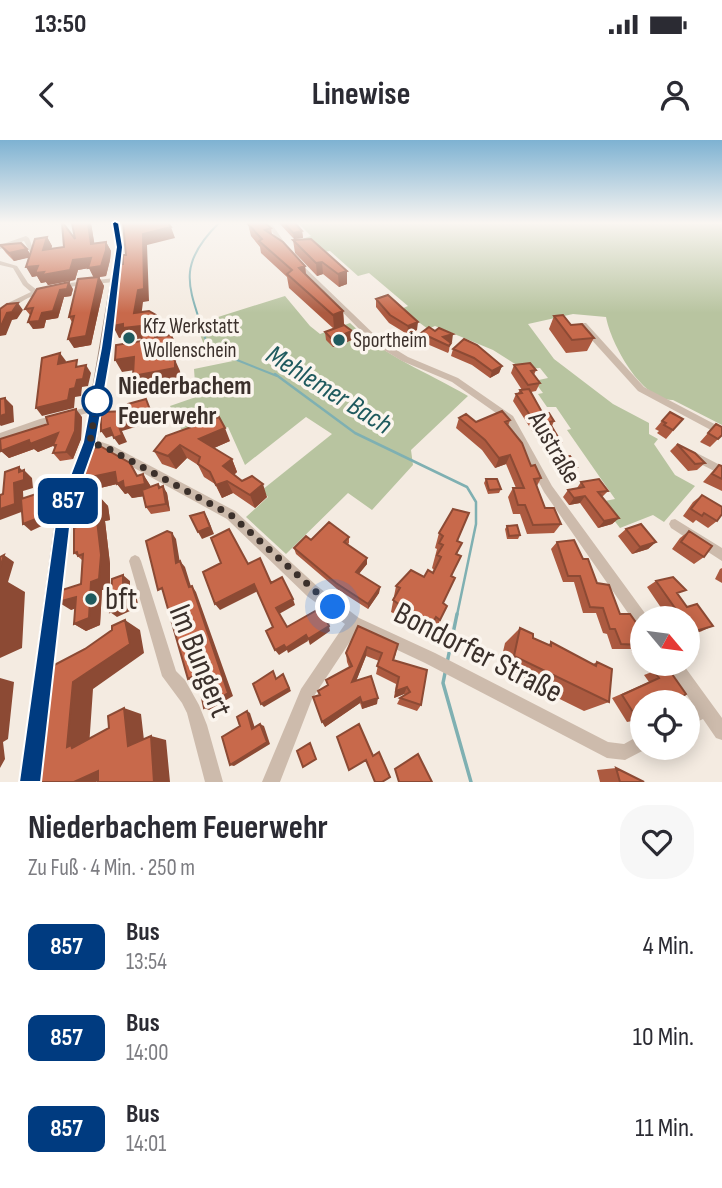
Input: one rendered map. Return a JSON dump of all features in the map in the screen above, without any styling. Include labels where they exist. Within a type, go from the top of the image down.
[{"type":"main road","points":[[40,701],[64,510],[90,442],[119,253]]},
{"type":"street","name":"Austraße","points":[[289,253],[377,342],[405,359],[455,380],[510,418],[548,489],[631,606]]},
{"type":"street","points":[[0,263],[15,267],[24,284],[35,292]]},
{"type":"street","points":[[0,313],[35,292],[115,280]]},
{"type":"street","points":[[583,325],[641,389],[722,432]]},
{"type":"street","points":[[0,437],[40,422],[96,408]]},
{"type":"street","name":"Bondorfer Straße","points":[[90,442],[120,455],[231,515],[312,591],[354,623],[464,675],[607,750],[625,751],[630,748]]},
{"type":"street","points":[[679,447],[722,471]]},
{"type":"street","points":[[675,524],[722,555]]},
{"type":"street","name":"Im Bungert","points":[[135,561],[170,676],[190,702],[214,782]]},
{"type":"street","points":[[271,782],[306,694],[354,623]]},
{"type":"street","points":[[682,676],[722,732]]},
{"type":"street","points":[[700,712],[705,709]]},
{"type":"green space","points":[[332,253],[722,253],[722,425],[673,400],[661,398],[639,381],[614,342],[606,317],[573,314],[528,324],[554,359],[613,404],[649,423],[649,434],[658,439],[654,444],[675,475],[695,486],[664,522],[653,515],[620,528],[600,502],[615,499],[567,430],[571,429],[556,407],[547,407],[538,394],[543,393],[534,381],[548,378],[540,368],[523,369],[493,350],[435,326],[428,329],[401,309],[408,306],[369,273],[358,276]]},
{"type":"green space","points":[[285,296],[320,334],[350,323],[392,355],[468,396],[411,450],[413,465],[372,510],[348,493],[286,554],[246,517],[268,497],[262,490],[332,434],[306,417],[245,465],[228,427],[188,443],[170,406],[196,397],[194,369],[233,361],[206,350],[196,324]]},
{"type":"building","points":[[31,253],[105,253],[101,266],[88,268],[91,258],[73,260],[70,270],[42,275],[44,272],[35,273],[38,266],[26,267]]},
{"type":"building","points":[[143,253],[144,289],[138,290],[134,313],[149,311],[156,315],[155,337],[172,335],[170,360],[175,359],[175,368],[133,376],[134,357],[115,360],[116,345],[142,341],[140,326],[113,326],[116,307],[112,307],[112,300],[116,296],[118,264],[123,264],[123,255]]},
{"type":"building","points":[[273,253],[293,253],[305,266],[299,268],[343,311],[333,315],[287,274],[292,270]]},
{"type":"building","points":[[306,253],[327,253],[347,271],[338,274],[322,262],[316,263]]},
{"type":"building","points":[[99,277],[86,336],[68,339],[74,316],[69,317],[78,279]]},
{"type":"building","points":[[69,282],[67,289],[60,290],[53,311],[42,313],[39,321],[28,322],[33,308],[25,309],[37,289]]},
{"type":"building","points":[[388,295],[418,322],[408,326],[390,315],[376,299]]},
{"type":"building","points":[[18,303],[12,312],[7,313],[0,328],[0,309],[7,304]]},
{"type":"building","points":[[563,315],[571,325],[582,324],[594,338],[572,340],[554,316]]},
{"type":"building","points":[[344,325],[352,331],[332,339],[325,332]]},
{"type":"building","points":[[429,327],[435,331],[439,328],[453,334],[443,337],[451,343],[449,346],[421,333]]},
{"type":"building","points":[[464,339],[477,345],[502,366],[492,371],[474,358],[453,349]]},
{"type":"building","points":[[60,353],[58,364],[77,360],[76,367],[86,365],[83,379],[77,380],[75,388],[70,389],[68,400],[36,408],[42,358]]},
{"type":"building","points":[[530,363],[536,370],[531,371],[540,383],[528,385],[514,365]]},
{"type":"building","points":[[529,389],[543,414],[549,413],[554,421],[549,422],[561,442],[549,444],[516,394],[522,393],[520,390]]},
{"type":"building","points":[[5,398],[6,414],[0,416],[0,399]]},
{"type":"building","points":[[146,399],[152,415],[118,424],[122,435],[114,438],[110,428],[101,431],[101,412],[130,411],[128,404]]},
{"type":"building","points":[[76,409],[75,431],[66,452],[53,453],[58,433],[1,451],[0,439],[48,424],[46,417]]},
{"type":"building","points":[[502,411],[510,420],[505,422],[522,443],[531,466],[535,465],[541,478],[534,479],[545,508],[554,508],[561,524],[533,525],[525,505],[518,505],[513,488],[524,488],[510,455],[499,458],[485,440],[459,418],[466,414],[476,422]]},
{"type":"building","points":[[670,412],[683,419],[673,430],[662,421]]},
{"type":"building","points":[[219,417],[225,428],[199,439],[232,459],[223,466],[242,481],[252,476],[263,484],[250,495],[227,481],[216,485],[210,472],[198,464],[200,457],[180,445],[168,456],[154,451],[166,436]]},
{"type":"building","points":[[716,424],[722,427],[722,435],[718,439],[708,433]]},
{"type":"building","points":[[677,444],[695,453],[705,463],[695,464]]},
{"type":"building","points":[[100,446],[130,463],[137,476],[143,474],[145,484],[124,488],[123,481],[117,484],[115,472],[86,478],[89,499],[99,496],[101,510],[96,512],[101,555],[99,579],[91,582],[89,618],[74,624],[76,597],[58,602],[59,591],[81,584],[83,554],[78,556],[77,552],[74,553],[74,528],[79,526],[75,487],[70,486],[83,453]]},
{"type":"building","points":[[570,456],[577,467],[566,469],[558,457]]},
{"type":"building","points":[[719,465],[722,466],[722,479],[712,474]]},
{"type":"building","points":[[19,467],[19,472],[24,470],[24,480],[14,483],[15,504],[0,509],[5,472]]},
{"type":"building","points":[[486,479],[497,479],[501,489],[489,490]]},
{"type":"building","points":[[599,479],[608,491],[598,492],[619,518],[604,521],[585,496],[574,498],[568,490],[584,487],[581,482]]},
{"type":"building","points":[[158,484],[159,488],[163,486],[166,504],[146,507],[142,490]]},
{"type":"building","points":[[39,493],[41,517],[23,524],[21,499]]},
{"type":"building","points":[[702,495],[722,507],[722,514],[717,521],[691,509]]},
{"type":"building","points":[[453,509],[469,513],[457,541],[462,543],[456,554],[461,556],[451,576],[455,578],[443,603],[447,606],[440,620],[436,617],[432,624],[412,612],[410,616],[398,609],[400,605],[393,600],[400,588],[396,586],[411,570],[424,577],[428,570],[433,573],[441,557],[437,555],[443,545],[439,543],[443,536],[439,533]]},
{"type":"building","points":[[204,512],[210,527],[198,532],[190,516]]},
{"type":"building","points":[[329,522],[349,537],[344,542],[367,558],[356,572],[380,587],[368,604],[336,583],[294,548],[306,536],[311,540]]},
{"type":"building","points":[[641,524],[656,542],[640,547],[626,529]]},
{"type":"building","points":[[517,525],[520,535],[509,536],[507,526]]},
{"type":"building","points":[[229,529],[248,564],[260,558],[271,583],[282,577],[293,599],[276,608],[287,627],[324,606],[331,616],[326,619],[329,626],[308,639],[306,635],[286,648],[284,645],[275,650],[266,631],[273,627],[254,584],[215,604],[203,572],[221,563],[211,538]]},
{"type":"building","points":[[167,531],[172,533],[176,563],[180,561],[189,587],[192,586],[228,693],[204,708],[197,674],[188,679],[162,588],[158,590],[146,541]]},
{"type":"building","points":[[689,531],[712,546],[704,557],[681,542]]},
{"type":"building","points":[[574,540],[583,559],[588,559],[597,583],[609,585],[620,614],[630,614],[630,644],[621,644],[615,629],[610,629],[603,608],[590,607],[580,576],[568,576],[557,542]]},
{"type":"building","points":[[123,575],[123,591],[130,589],[132,598],[123,601],[123,606],[110,612],[112,579]]},
{"type":"building","points":[[673,577],[686,590],[677,593],[686,606],[674,606],[656,581]]},
{"type":"building","points":[[700,608],[713,626],[700,630]]},
{"type":"building","points":[[125,620],[130,644],[73,682],[67,747],[71,745],[72,748],[109,728],[108,716],[124,708],[128,746],[151,736],[154,782],[98,782],[98,771],[74,782],[25,782],[35,702],[43,671],[85,649],[112,630],[112,626]]},
{"type":"building","points":[[358,626],[398,644],[393,660],[427,670],[421,705],[400,698],[410,692],[407,687],[396,691],[399,677],[377,666],[382,653],[367,647],[352,682],[371,676],[378,698],[362,703],[360,697],[322,722],[313,697],[320,695],[318,691],[328,685],[326,680],[352,666],[346,653]]},
{"type":"building","points":[[520,628],[533,634],[533,638],[551,646],[551,642],[596,666],[597,662],[612,669],[609,702],[514,656]]},
{"type":"building","points":[[273,671],[276,679],[283,674],[289,688],[261,704],[253,684]]},
{"type":"building","points":[[658,676],[673,676],[683,690],[633,690],[659,678]]},
{"type":"building","points":[[630,691],[630,708],[622,695]]},
{"type":"building","points":[[247,711],[252,729],[260,724],[267,742],[230,765],[222,737],[240,726],[237,717]]},
{"type":"building","points":[[359,724],[373,756],[379,752],[390,777],[382,782],[375,782],[366,760],[349,770],[337,737]]},
{"type":"building","points":[[310,743],[316,759],[303,767],[297,751]]},
{"type":"building","points":[[418,754],[432,782],[399,782],[395,769]]},
{"type":"building","points":[[616,768],[644,782],[620,782]]},
{"type":"waterway","name":"Mehlemer Bach","points":[[195,253],[190,280],[207,344],[212,350],[277,376]]},
{"type":"waterway","name":"Mehlemer Bach","points":[[275,374],[355,433],[467,487],[476,502],[476,524],[457,615]]},
{"type":"waterway","name":"Mehlemer Bach","points":[[447,663],[457,614]]},
{"type":"waterway","name":"Mehlemer Bach","points":[[445,673],[443,683],[471,782]]},
{"type":"bus line","name":"857","points":[[30,782],[64,510],[90,442],[119,253]]},
{"type":"place","name":"Kfz Werkstatt Wollenschein","points":[[129,338]]},
{"type":"place","name":"Sportheim","points":[[339,340]]},
{"type":"place","name":"Niederbachem Feuerwehr","points":[[97,401]]},
{"type":"place","name":"bft","points":[[91,599]]},
{"type":"route","points":[[97,401],[90,442],[109,449],[231,515],[312,591],[333,607]]}]
